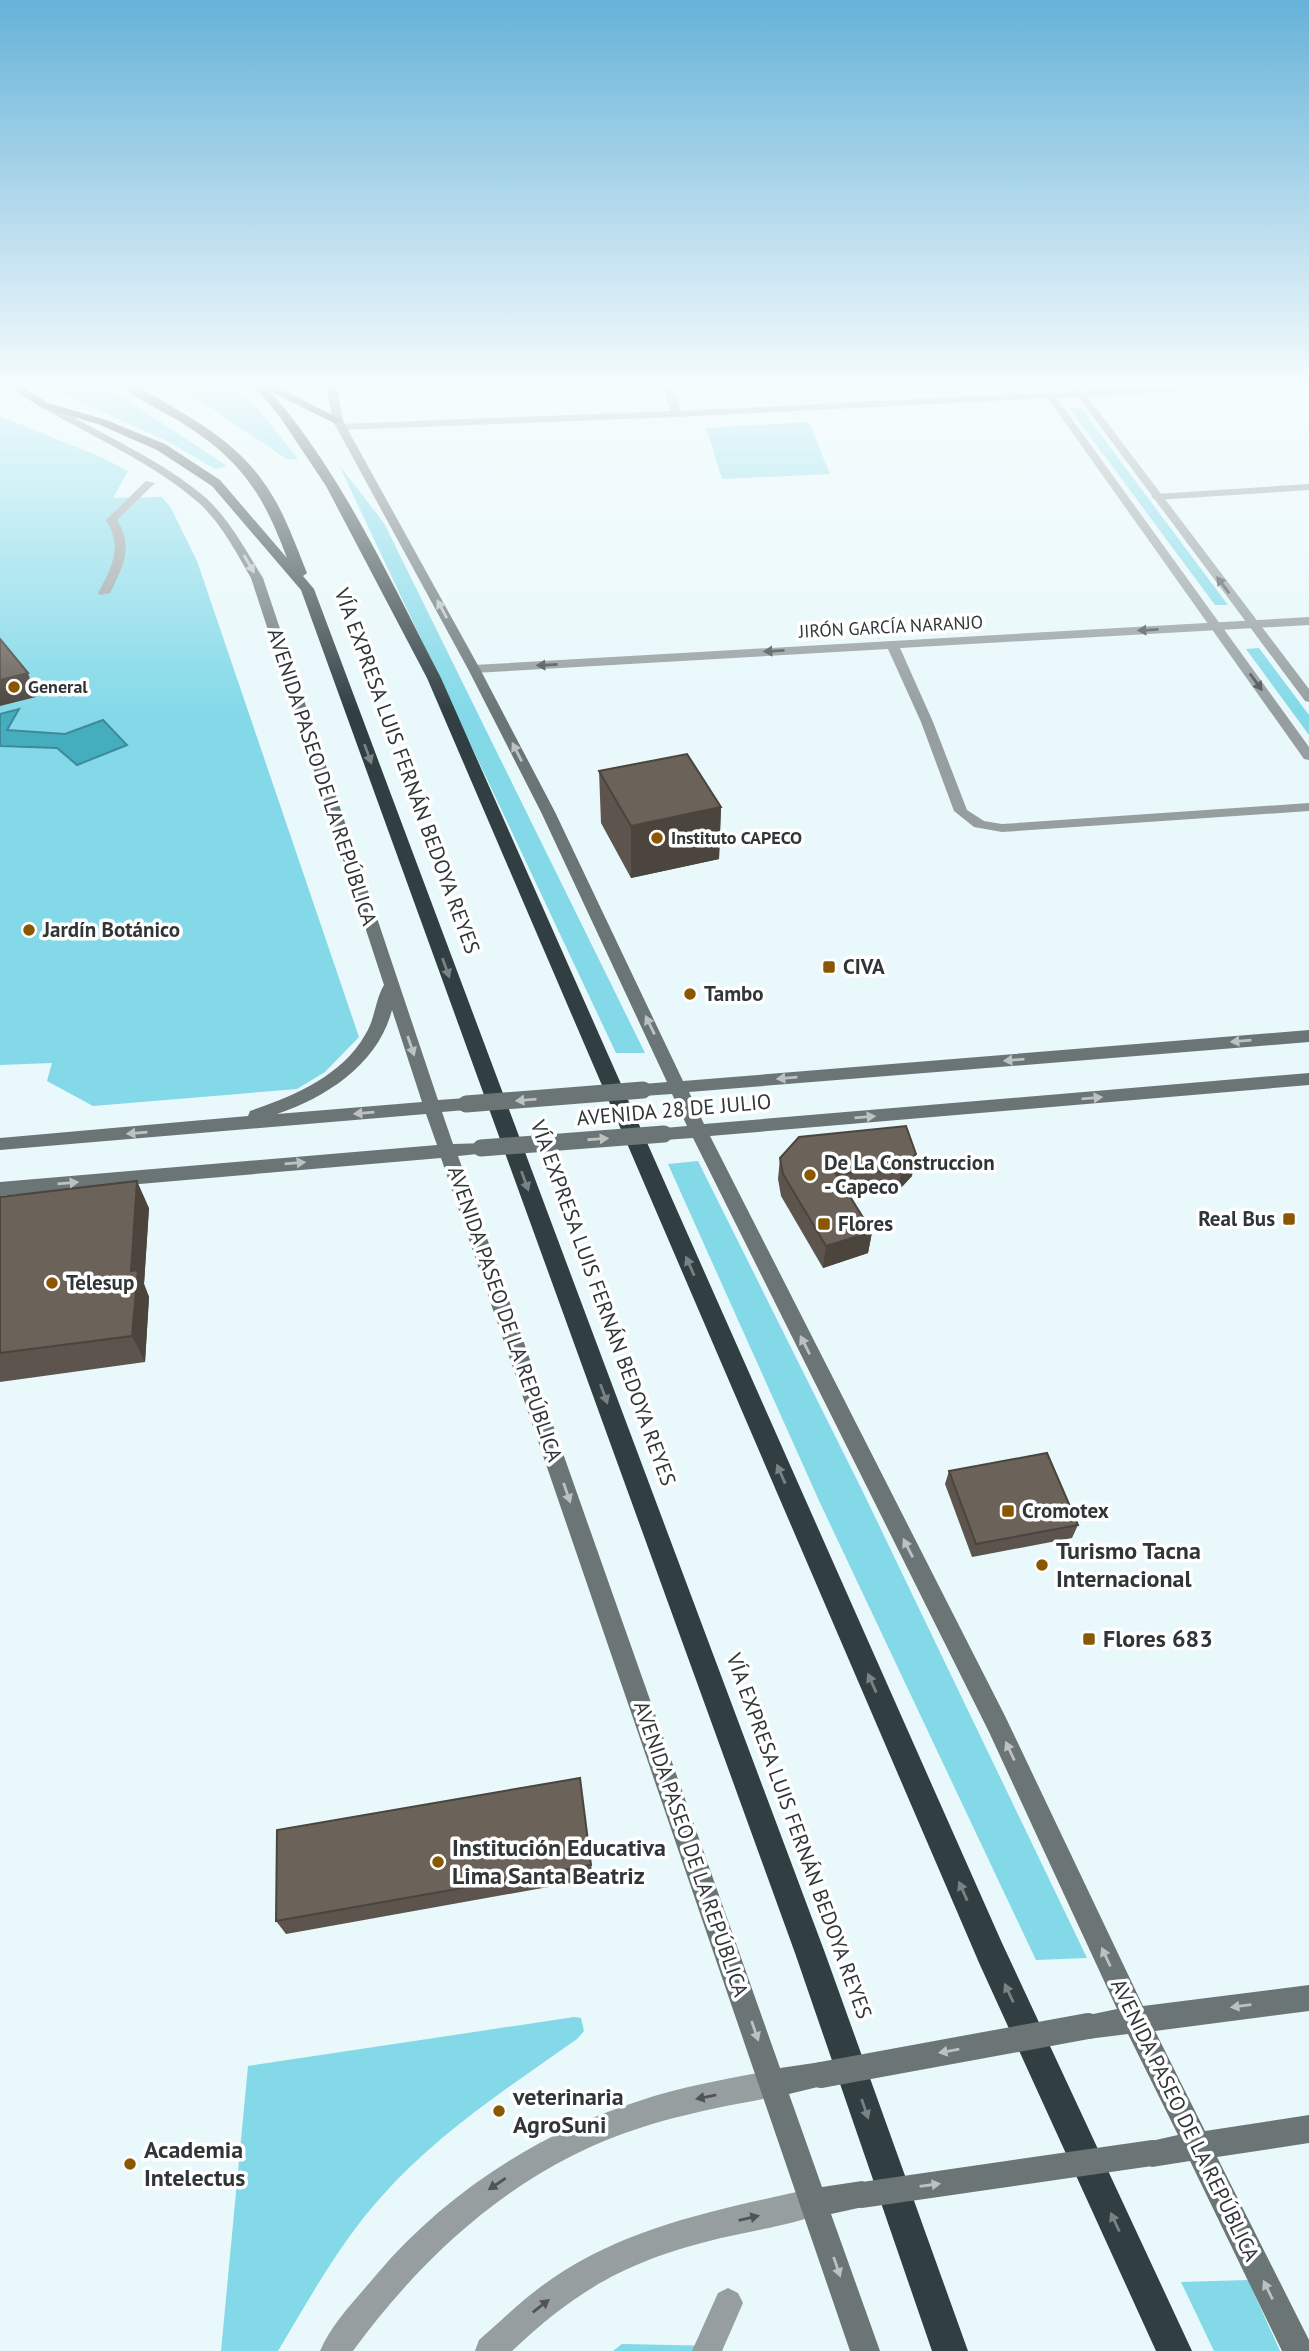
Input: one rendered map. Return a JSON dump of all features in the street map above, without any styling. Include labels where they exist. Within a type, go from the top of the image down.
[{"type":"highway","name":"VÍA EXPRESA LUIS FERNÁN BEDOYA REYES","points":[[224,493],[307,589],[805,1940],[950,2351]]},
{"type":"highway","points":[[263,493],[277,514],[307,589]]},
{"type":"highway","name":"VÍA EXPRESA LUIS FERNÁN BEDOYA REYES","points":[[334,493],[434,678],[991,1954],[1174,2351]]},
{"type":"main road","name":"AVENIDA PASEO DE LA REPÚBLICA","points":[[192,493],[203,501],[233,537],[257,578],[390,985],[866,2351]]},
{"type":"main road","name":"AVENIDA PASEO DE LA REPÚBLICA","points":[[378,493],[548,812],[700,1132],[997,1724],[1135,2019],[1298,2351]]},
{"type":"main road","points":[[212,1126],[287,1105],[320,1089],[348,1068],[366,1049],[379,1028],[390,985]]},
{"type":"main road","name":"AVENIDA 28 DE JULIO","points":[[0,1144],[1309,1036]]},
{"type":"main road","name":"AVENIDA 28 DE JULIO","points":[[0,1189],[1309,1079]]},
{"type":"main road","points":[[773,2083],[1088,2026],[1309,1997]]},
{"type":"main road","points":[[815,2202],[1309,2129]]},
{"type":"street","points":[[104,593],[119,565],[122,550],[122,536],[111,520],[140,493]]},
{"type":"street","points":[[1120,493],[1309,756]]},
{"type":"street","points":[[1153,493],[1309,698]]},
{"type":"street","points":[[1156,497],[1222,493]]},
{"type":"street","name":"JIRÓN GARCÍA NARANJO","points":[[474,669],[1309,621]]},
{"type":"street","points":[[891,644],[927,722],[961,811],[981,826],[1002,828],[1309,807]]},
{"type":"street","points":[[335,2351],[379,2292],[413,2254],[491,2188],[538,2157],[622,2120],[659,2108],[773,2083]]},
{"type":"street","points":[[490,2351],[565,2287],[611,2261],[660,2241],[815,2202]]},
{"type":"street","points":[[707,2351],[728,2303]]},
{"type":"shaded area","points":[[0,493],[116,493],[113,498],[162,497],[171,508],[197,561],[359,1037],[325,1072],[297,1089],[93,1106],[47,1081],[52,1063],[0,1065]]},
{"type":"shaded area","points":[[352,493],[361,493],[384,523],[645,1053],[616,1053]]},
{"type":"shaded area","points":[[1132,493],[1144,493],[1228,605],[1215,605]]},
{"type":"shaded area","points":[[1259,648],[1309,715],[1309,735],[1246,649]]},
{"type":"shaded area","points":[[19,709],[7,730],[65,734],[103,720],[127,745],[77,765],[57,748],[0,746],[0,714]]},
{"type":"shaded area","points":[[698,1161],[863,1492],[1087,1958],[1036,1960],[821,1505],[668,1164]]},
{"type":"shaded area","points":[[581,2018],[584,2031],[577,2039],[450,2131],[382,2196],[339,2251],[278,2351],[221,2351],[248,2066]]},
{"type":"shaded area","points":[[1248,2280],[1280,2351],[1214,2351],[1181,2282]]},
{"type":"shaded area","points":[[622,2344],[719,2346],[723,2351],[613,2351]]},
{"type":"building","points":[[0,639],[28,673],[0,680]]},
{"type":"building","points":[[687,754],[721,807],[631,826],[599,771]]},
{"type":"building","name":"Flores","points":[[906,1126],[916,1154],[902,1170],[836,1174],[872,1232],[826,1246],[783,1174],[780,1158],[799,1137]]},
{"type":"building","points":[[137,1181],[131,1271],[138,1270],[132,1336],[0,1353],[0,1197]]},
{"type":"building","name":"Cromotex","points":[[1047,1453],[1078,1525],[976,1544],[949,1471]]},
{"type":"building","name":"Institución Educativa Lima Santa Beatriz","points":[[580,1778],[591,1865],[276,1921],[277,1830]]},
{"type":"place","name":"General","points":[[14,687]]},
{"type":"place","name":"Instituto CAPECO","points":[[657,838]]},
{"type":"place","name":"Jardín Botánico","points":[[29,930]]},
{"type":"place","name":"CIVA","points":[[829,967]]},
{"type":"place","name":"Tambo","points":[[690,994]]},
{"type":"place","name":"De La Construccion - Capeco","points":[[810,1175]]},
{"type":"place","name":"Real Bus","points":[[1289,1219]]},
{"type":"place","name":"Flores","points":[[824,1224]]},
{"type":"place","name":"Telesup","points":[[52,1283]]},
{"type":"place","name":"Cromotex","points":[[1008,1511]]},
{"type":"place","name":"Turismo Tacna Internacional","points":[[1042,1565]]},
{"type":"place","name":"Flores 683","points":[[1089,1639]]},
{"type":"place","name":"Institución Educativa Lima Santa Beatriz","points":[[438,1862]]},
{"type":"place","name":"veterinaria AgroSuni","points":[[499,2111]]},
{"type":"place","name":"Academia Intelectus","points":[[130,2164]]}]
